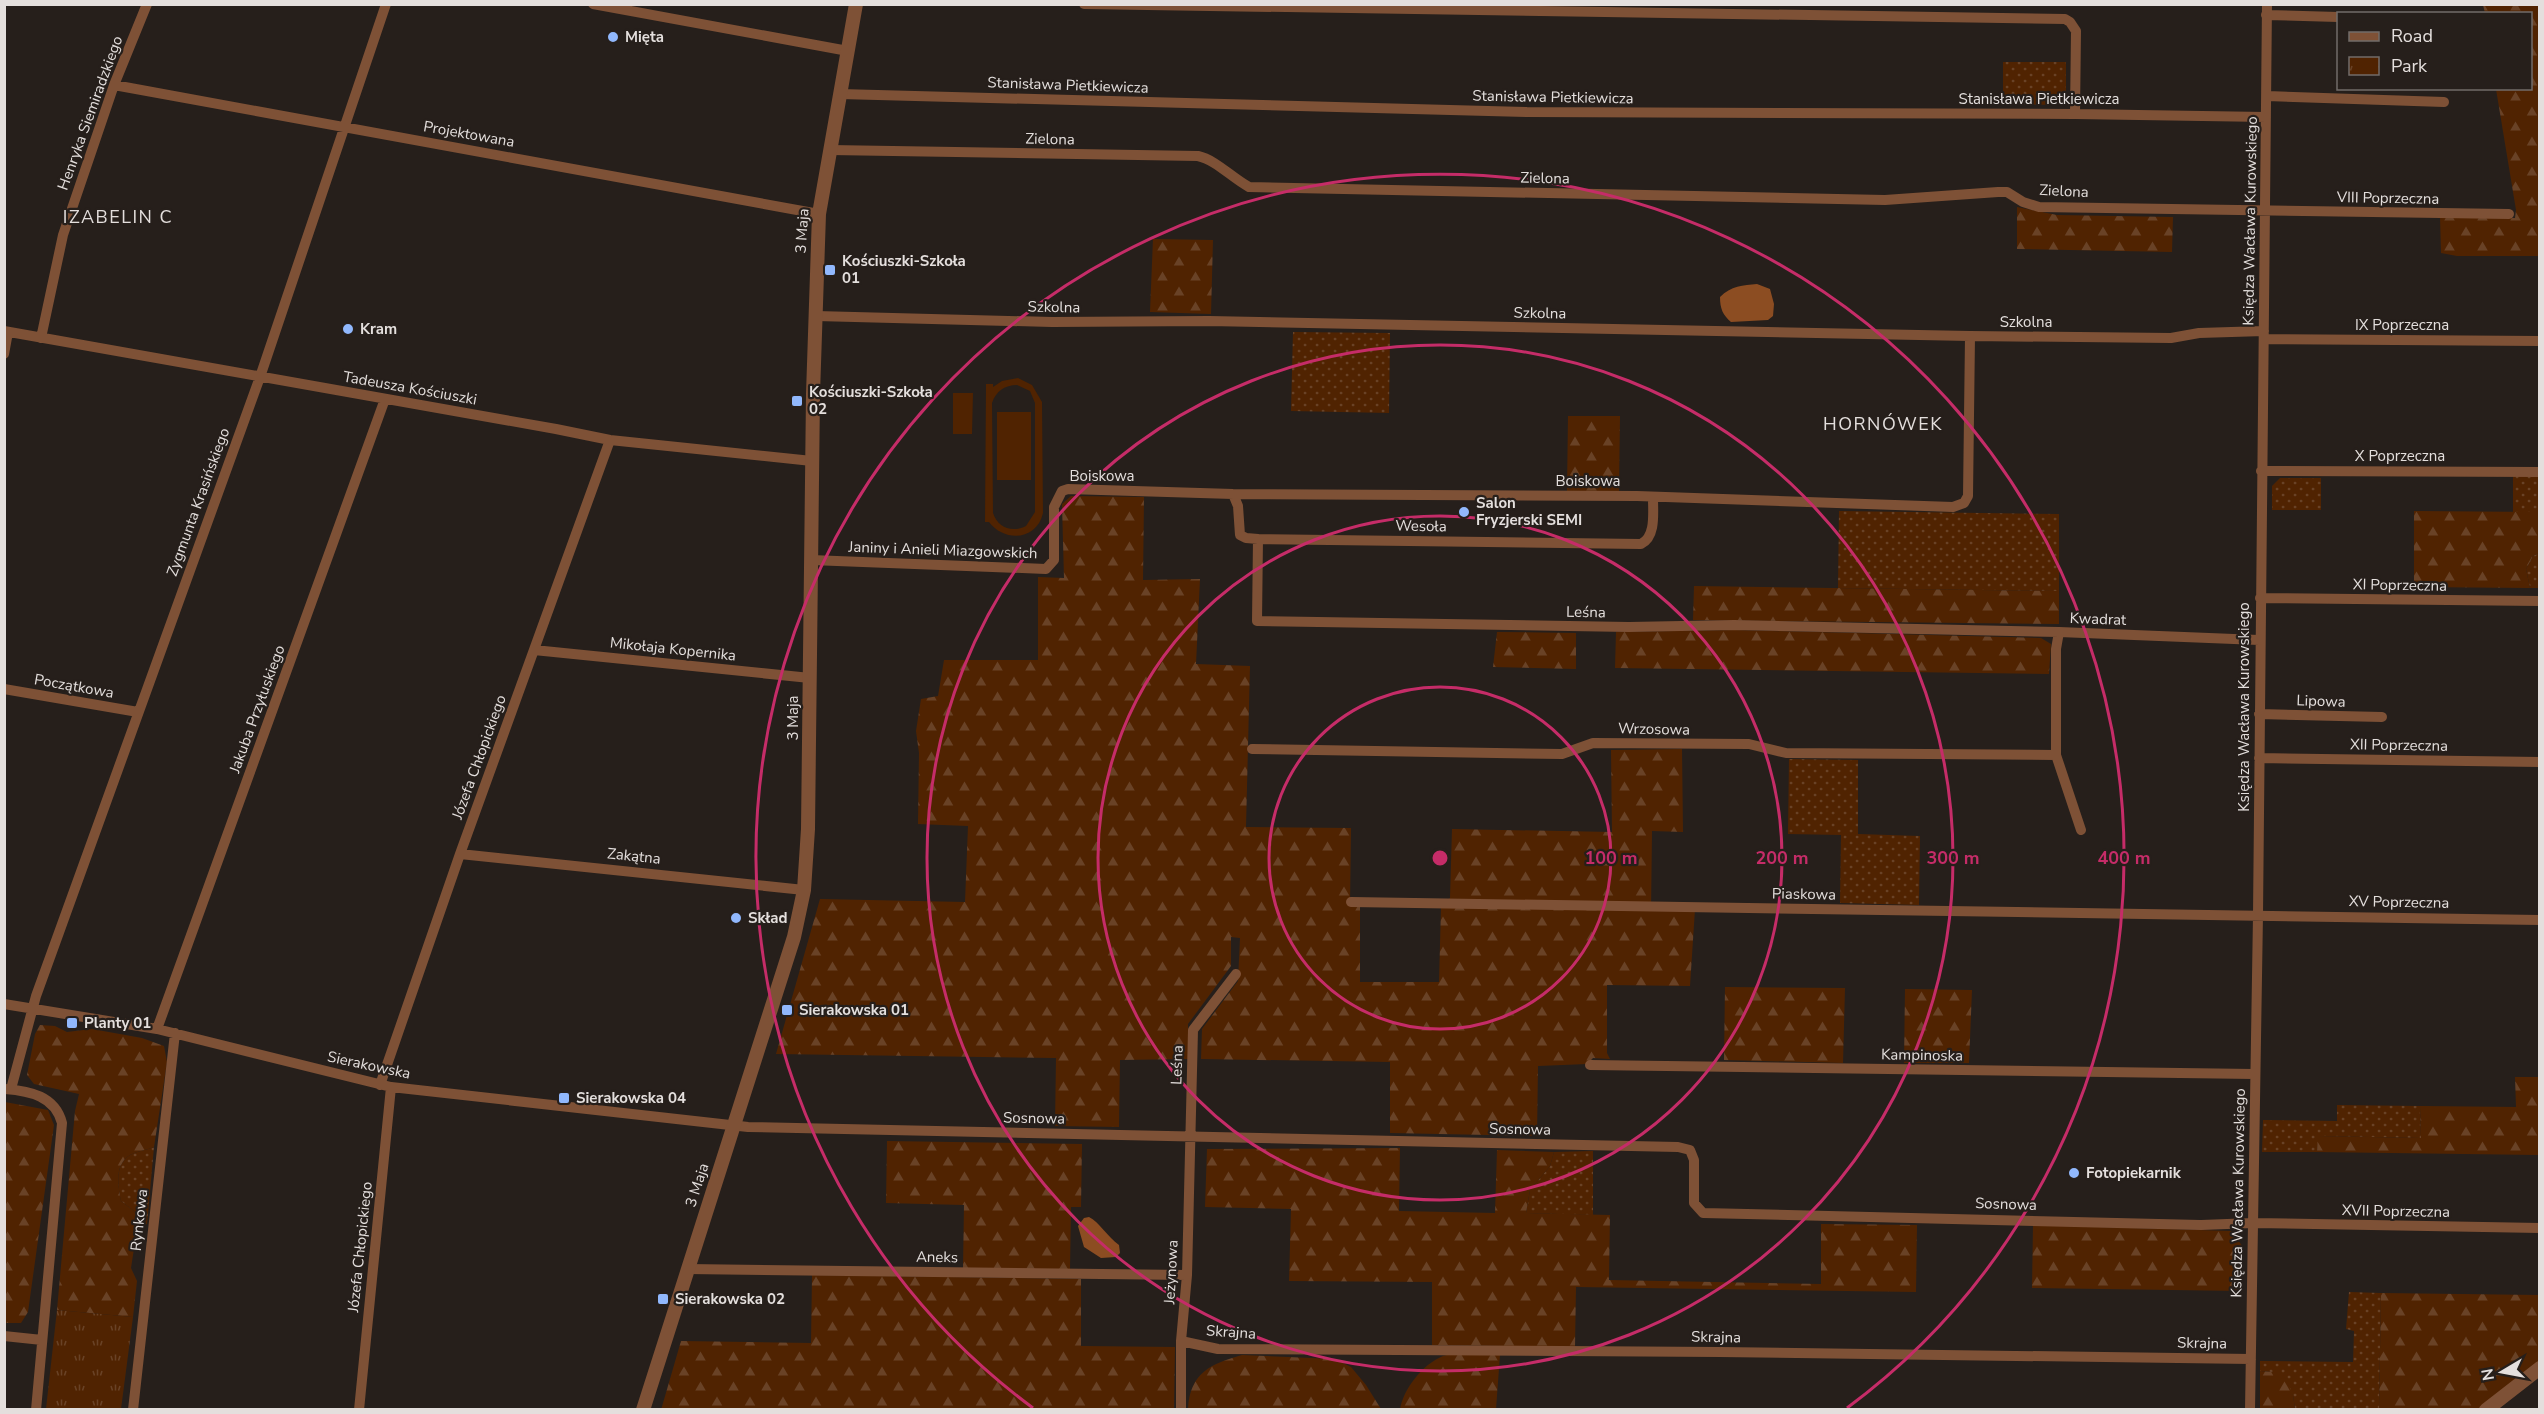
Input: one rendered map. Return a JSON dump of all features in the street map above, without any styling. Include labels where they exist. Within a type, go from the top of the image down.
[{"type":"street","name":"Henryka Siemiradzkiego","points":[[40,338],[63,235],[114,85],[147,4]]},
{"type":"street","name":"Zygmunta Krasińskiego","points":[[8,1089],[32,1008],[260,376],[386,4]]},
{"type":"street","points":[[593,4],[848,51]]},
{"type":"street","name":"3 Maja","points":[[643,1410],[794,937],[804,890],[808,829],[812,461],[819,214],[856,4]]},
{"type":"street","points":[[1084,4],[2065,19],[2076,31],[2075,114]]},
{"type":"street","points":[[2266,10],[2337,17]]},
{"type":"street","name":"Księdza Wacława Kurowskiego","points":[[2250,1410],[2258,915],[2266,10]]},
{"type":"street","name":"Projektowana","points":[[114,85],[819,214]]},
{"type":"street","name":"Stanisława Pietkiewicza","points":[[840,94],[1527,112],[2266,117]]},
{"type":"street","points":[[2266,96],[2444,102]]},
{"type":"street","name":"Zielona","points":[[830,150],[1198,156],[1205,158],[1233,179],[1249,187],[1885,200],[2007,192],[2023,202],[2039,207],[2265,212]]},
{"type":"street","name":"VIII Poprzeczna","points":[[2265,212],[2509,214]]},
{"type":"street","name":"Szkolna","points":[[816,316],[1052,322],[1220,322],[1970,336],[2171,338],[2199,333],[2264,335]]},
{"type":"street","points":[[4,354],[6,332]]},
{"type":"street","name":"Tadeusza Kościuszki","points":[[6,332],[610,440],[812,461]]},
{"type":"street","name":"IX Poprzeczna","points":[[2264,335],[2540,341]]},
{"type":"street","name":"Boiskowa","points":[[1054,507],[1062,491],[1068,489],[1233,494],[1625,496],[1653,499],[1953,507],[1964,503],[1968,496],[1970,336]]},
{"type":"street","name":"Jakuba Przyłuskiego","points":[[158,1029],[386,399]]},
{"type":"street","name":"Józefa Chłopickiego","points":[[359,1410],[385,1086],[460,854],[610,440]]},
{"type":"street","name":"X Poprzeczna","points":[[2261,471],[2540,472]]},
{"type":"street","points":[[1233,494],[1238,506],[1240,535],[1258,539]]},
{"type":"street","name":"Wesoła","points":[[1258,539],[1641,544],[1645,543],[1651,534],[1653,499]]},
{"type":"street","name":"Janiny i Anieli Miazgowskich","points":[[811,560],[1046,569],[1054,560],[1054,507]]},
{"type":"street","name":"Leśna","points":[[1258,539],[1257,621],[1629,627],[1745,625],[2059,632]]},
{"type":"street","name":"XI Poprzeczna","points":[[2260,598],[2540,602]]},
{"type":"street","name":"Kwadrat","points":[[2081,830],[2056,755],[2056,649],[2059,632],[2259,640]]},
{"type":"street","name":"Mikołaja Kopernika","points":[[534,650],[810,678]]},
{"type":"street","name":"Początkowa","points":[[4,689],[138,712]]},
{"type":"street","name":"Lipowa","points":[[2259,714],[2382,717]]},
{"type":"street","name":"Wrzosowa","points":[[1252,749],[1563,754],[1593,743],[1749,744],[1786,753],[2056,755]]},
{"type":"street","name":"XII Poprzeczna","points":[[2259,758],[2540,762]]},
{"type":"street","name":"Zakątna","points":[[460,854],[804,890]]},
{"type":"street","name":"Piaskowa","points":[[1351,902],[2258,915]]},
{"type":"street","name":"XV Poprzeczna","points":[[2258,915],[2540,920]]},
{"type":"street","name":"Leśna","points":[[1189,1136],[1193,1030],[1236,974]]},
{"type":"street","name":"Sierakowska","points":[[4,1004],[158,1029],[385,1086],[733,1125]]},
{"type":"street","name":"Rynkowa","points":[[133,1410],[175,1033]]},
{"type":"street","name":"Kampinoska","points":[[1590,1065],[2254,1074]]},
{"type":"street","points":[[8,1089],[41,1095],[55,1106],[62,1123],[36,1410]]},
{"type":"street","name":"Sosnowa","points":[[733,1125],[852,1131],[1678,1147],[1690,1150],[1694,1160],[1694,1203],[1703,1212],[2201,1225],[2253,1223]]},
{"type":"street","name":"Jeżynowa","points":[[1181,1410],[1182,1341],[1187,1275],[1189,1136]]},
{"type":"street","name":"XVII Poprzeczna","points":[[2253,1223],[2540,1228]]},
{"type":"street","name":"Aneks","points":[[687,1269],[1187,1275]]},
{"type":"street","points":[[4,1336],[42,1340]]},
{"type":"street","name":"Skrajna","points":[[1182,1341],[1218,1349],[1695,1351],[2251,1359]]},
{"type":"street","points":[[2486,1410],[2540,1368]]},
{"type":"green space","points":[[2483,5],[2539,5],[2539,256],[2457,256],[2441,253],[2440,216],[2515,218],[2516,210],[2496,90],[2532,90],[2532,12],[2485,12]]},
{"type":"green space","points":[[2003,62],[2066,62],[2066,95],[2057,105],[2003,104]]},
{"type":"green space","points":[[2017,207],[2057,215],[2173,217],[2172,252],[2017,249]]},
{"type":"green space","points":[[1153,239],[1213,240],[1211,314],[1150,312]]},
{"type":"green space","points":[[1293,332],[1390,333],[1389,413],[1291,411]]},
{"type":"green space","points":[[1018,378],[1032,385],[1042,402],[1043,513],[1034,529],[1020,536],[1003,533],[989,522],[985,522],[986,384],[993,384],[993,387],[1002,381]],"holes":[[[1017,385],[1030,391],[1035,403],[1035,512],[1026,526],[1011,529],[1002,526],[993,513],[992,403],[999,392],[1009,386]]]},
{"type":"green space","points":[[953,393],[973,393],[972,434],[953,434]]},
{"type":"green space","points":[[997,412],[1031,412],[1031,480],[997,480]]},
{"type":"green space","points":[[1568,416],[1620,416],[1619,491],[1567,491]]},
{"type":"green space","points":[[2513,475],[2539,476],[2539,512],[2513,512]]},
{"type":"green space","points":[[2280,478],[2321,478],[2321,510],[2272,510],[2272,486]]},
{"type":"green space","points":[[1071,496],[1144,497],[1143,580],[1200,579],[1196,664],[1250,666],[1246,827],[1351,828],[1350,905],[1360,906],[1360,982],[1439,982],[1441,907],[1450,898],[1452,829],[1612,832],[1611,750],[1682,749],[1683,832],[1652,831],[1651,910],[1695,909],[1690,986],[1607,985],[1607,1053],[1610,1059],[1593,1058],[1587,1064],[1538,1066],[1537,1136],[1390,1133],[1390,1062],[1201,1059],[1202,1029],[1238,981],[1240,938],[1231,937],[1231,966],[1188,1024],[1188,1059],[1120,1060],[1119,1127],[1055,1126],[1056,1058],[776,1054],[820,899],[965,902],[968,826],[918,824],[919,753],[916,731],[921,699],[938,696],[944,660],[1038,660],[1038,577],[1064,578],[1062,504]]},
{"type":"green space","points":[[1839,511],[2059,514],[2059,591],[1838,588]]},
{"type":"green space","points":[[2414,511],[2539,512],[2539,553],[2533,556],[2526,569],[2530,588],[2414,587]]},
{"type":"green space","points":[[2539,553],[2539,588],[2530,588],[2526,569],[2533,556]]},
{"type":"green space","points":[[1694,586],[2059,591],[2059,624],[1693,620]]},
{"type":"green space","points":[[1735,630],[2041,638],[2051,644],[2049,674],[1615,668],[1616,632]]},
{"type":"green space","points":[[1497,632],[1576,633],[1576,669],[1493,667]]},
{"type":"green space","points":[[1789,759],[1858,760],[1858,834],[1920,836],[1919,905],[1840,903],[1841,835],[1788,834]]},
{"type":"green space","points":[[1725,987],[1845,988],[1843,1063],[1724,1060]]},
{"type":"green space","points":[[1905,989],[1972,990],[1969,1063],[1904,1063]]},
{"type":"green space","points":[[40,1025],[55,1026],[67,1032],[92,1029],[142,1038],[164,1046],[167,1062],[154,1147],[136,1152],[125,1159],[118,1176],[121,1201],[134,1211],[142,1226],[135,1242],[131,1268],[137,1281],[133,1317],[57,1310],[75,1111],[79,1094],[34,1084],[27,1075],[35,1034]]},
{"type":"green space","points":[[2515,1077],[2539,1077],[2539,1155],[2317,1152],[2318,1136],[2421,1138],[2420,1106],[2516,1107]]},
{"type":"green space","points":[[5,1102],[48,1110],[54,1125],[28,1312],[21,1323],[5,1323]]},
{"type":"green space","points":[[2337,1105],[2420,1106],[2421,1138],[2319,1136],[2317,1152],[2262,1152],[2263,1120],[2337,1121]]},
{"type":"green space","points":[[887,1141],[1082,1144],[1081,1207],[1071,1207],[1070,1269],[963,1269],[964,1205],[886,1203]]},
{"type":"green space","points":[[154,1147],[147,1224],[142,1226],[134,1211],[121,1201],[118,1176],[125,1159],[136,1152]]},
{"type":"green space","points":[[1400,1148],[1399,1211],[1495,1213],[1497,1150],[1554,1152],[1550,1166],[1530,1190],[1526,1213],[1610,1215],[1609,1280],[1821,1284],[1821,1224],[1917,1225],[1916,1292],[1576,1287],[1575,1347],[1432,1345],[1432,1282],[1289,1281],[1291,1209],[1205,1207],[1207,1149]]},
{"type":"green space","points":[[1593,1151],[1593,1215],[1526,1213],[1530,1190],[1550,1166],[1554,1152]]},
{"type":"green space","points":[[2033,1225],[2231,1231],[2243,1247],[2242,1291],[2032,1288]]},
{"type":"green space","points":[[812,1275],[1081,1279],[1081,1346],[1175,1347],[1174,1409],[661,1410],[681,1341],[811,1343]]},
{"type":"green space","points":[[2349,1292],[2381,1293],[2379,1409],[2295,1409],[2293,1395],[2272,1372],[2260,1371],[2260,1361],[2353,1362],[2354,1331],[2346,1329]]},
{"type":"green space","points":[[2381,1293],[2539,1295],[2539,1363],[2478,1409],[2379,1410]]},
{"type":"green space","points":[[57,1310],[133,1317],[121,1409],[46,1409]]},
{"type":"green space","points":[[1242,1355],[1335,1359],[1351,1367],[1381,1409],[1188,1409],[1193,1387],[1204,1372],[1220,1362]]},
{"type":"green space","points":[[1500,1355],[1496,1409],[1400,1410],[1405,1394],[1415,1378],[1428,1365],[1443,1356]]},
{"type":"green space","points":[[2260,1371],[2272,1372],[2285,1377],[2293,1395],[2295,1409],[2260,1409]]},
{"type":"shaded area","points":[[1757,284],[1770,289],[1774,304],[1773,316],[1768,320],[1731,322],[1722,311],[1720,297],[1733,288]]},
{"type":"shaded area","points":[[1089,1217],[1119,1245],[1120,1253],[1116,1257],[1101,1258],[1084,1247],[1078,1226],[1084,1218]]},
{"type":"place","name":"Mięta","points":[[613,37]]},
{"type":"place","name":"Kościuszki-Szkoła 01","points":[[830,270]]},
{"type":"place","name":"Kram","points":[[348,329]]},
{"type":"place","name":"Kościuszki-Szkoła 02","points":[[797,401]]},
{"type":"place","name":"Salon Fryzjerski SEMI","points":[[1464,512]]},
{"type":"place","name":"Skład","points":[[736,918]]},
{"type":"place","name":"Sierakowska 01","points":[[787,1010]]},
{"type":"place","name":"Planty 01","points":[[72,1023]]},
{"type":"place","name":"Sierakowska 04","points":[[564,1098]]},
{"type":"place","name":"Fotopiekarnik","points":[[2074,1173]]},
{"type":"place","name":"Sierakowska 02","points":[[663,1299]]},
{"type":"district","name":"IZABELIN C","points":[[118,217]]},
{"type":"district","name":"HORNÓWEK","points":[[1883,424]]}]
